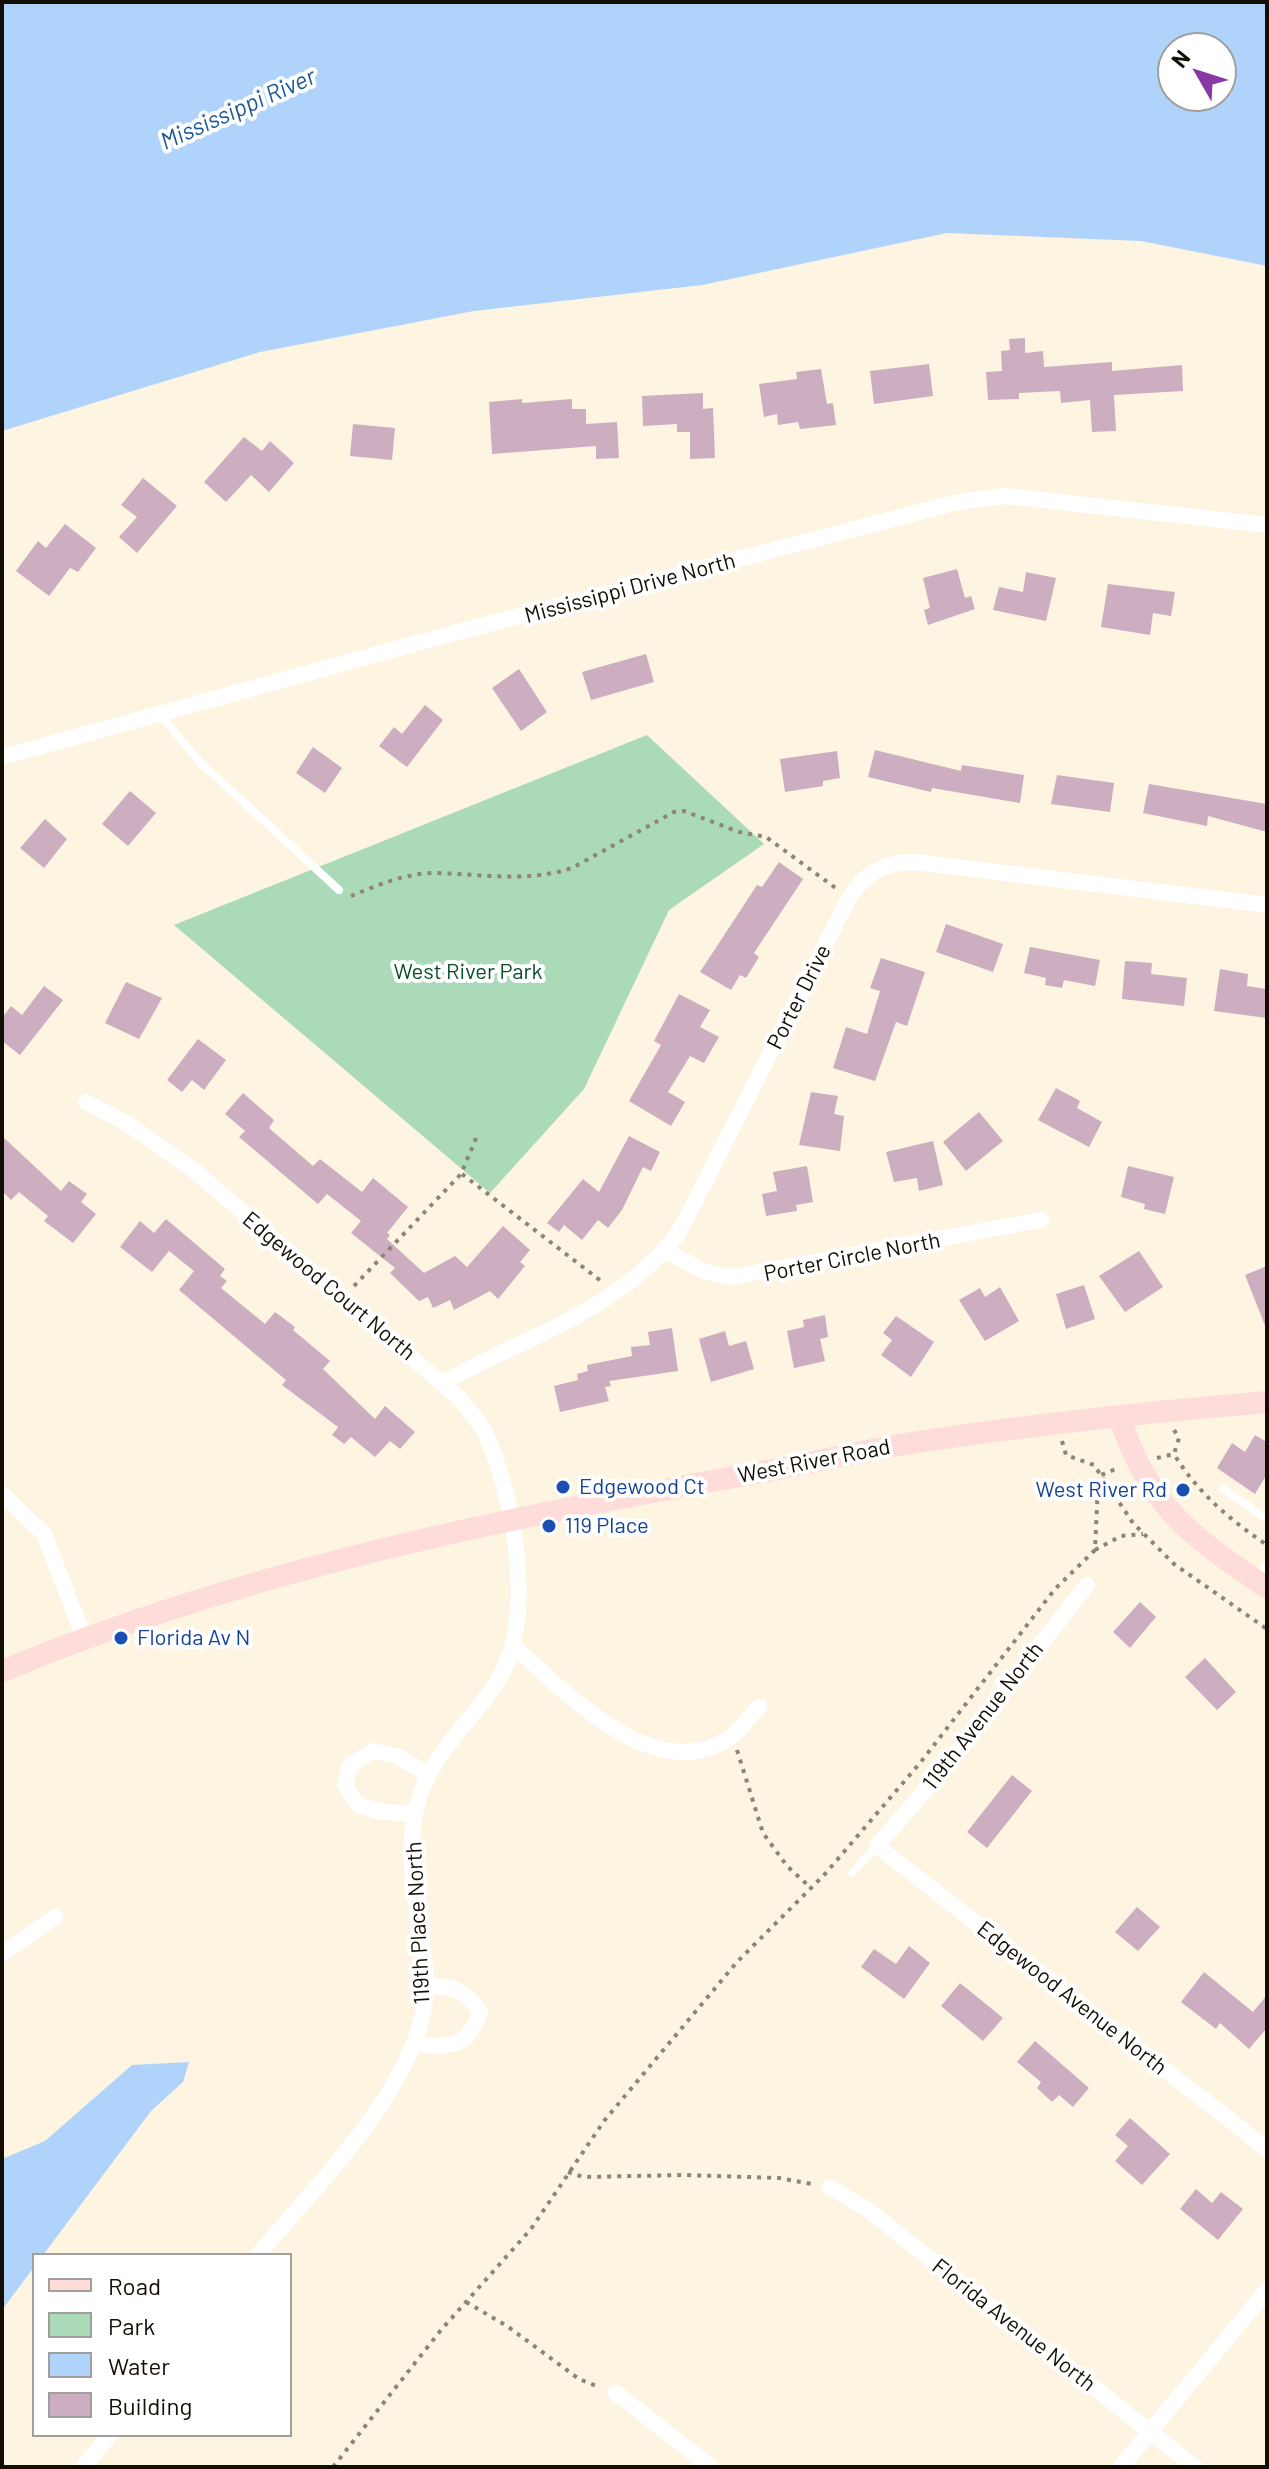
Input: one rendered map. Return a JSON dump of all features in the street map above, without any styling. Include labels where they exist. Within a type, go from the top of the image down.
[{"type":"main road","name":"West River Road","points":[[2,1671],[85,1640],[262,1583],[509,1519],[874,1449],[1119,1416],[1267,1402]]},
{"type":"main road","points":[[1119,1416],[1136,1463],[1172,1517],[1196,1539],[1263,1577]]},
{"type":"street","name":"Mississippi Drive North","points":[[2,757],[958,502],[1005,496],[1267,525]]},
{"type":"street","name":"Porter Drive","points":[[444,1382],[615,1292],[666,1251],[682,1227],[849,898],[858,884],[880,868],[896,862],[915,862],[1267,905]]},
{"type":"street","name":"Edgewood Court North","points":[[86,1102],[128,1124],[186,1165],[342,1300],[444,1382],[460,1399],[489,1441],[509,1519]]},
{"type":"street","name":"Porter Circle North","points":[[666,1251],[706,1272],[746,1276],[1041,1220]]},
{"type":"street","points":[[2,1494],[44,1534],[85,1640]]},
{"type":"street","name":"119th Place North","points":[[260,2253],[384,2102],[416,2044],[426,1986],[411,1888],[415,1814],[428,1774],[439,1755],[488,1697],[515,1648],[520,1597],[509,1519]]},
{"type":"street","name":"119th Avenue North","points":[[877,1846],[941,1772],[1087,1585]]},
{"type":"street","points":[[515,1648],[593,1715],[640,1742],[675,1752],[714,1745],[730,1738],[759,1707]]},
{"type":"street","points":[[415,1814],[382,1812],[358,1805],[345,1785],[350,1765],[373,1751],[397,1756],[428,1774]]},
{"type":"street","name":"Edgewood Avenue North","points":[[877,1846],[1267,2149]]},
{"type":"street","points":[[2,1954],[55,1917]]},
{"type":"street","points":[[416,2044],[453,2046],[473,2032],[480,2011],[467,1994],[453,1986],[426,1986]]},
{"type":"street","name":"Florida Avenue North","points":[[830,2187],[868,2210],[1195,2467]]},
{"type":"street","points":[[1121,2467],[1267,2290]]},
{"type":"street","points":[[616,2393],[711,2467]]},
{"type":"street","points":[[83,2467],[108,2437]]},
{"type":"lane","points":[[159,714],[201,763],[339,890]]},
{"type":"lane","points":[[1223,1489],[1267,1519]]},
{"type":"lane","points":[[852,1873],[877,1846]]},
{"type":"path","points":[[339,890],[348,897],[389,880],[434,873],[503,878],[554,874],[572,868],[674,812],[684,811],[739,832],[766,837],[849,898]]},
{"type":"path","points":[[342,1300],[461,1174],[477,1136]]},
{"type":"path","points":[[461,1174],[615,1292]]},
{"type":"path","points":[[1174,1454],[1179,1438]]},
{"type":"path","points":[[1064,1450],[1066,1455],[1094,1465],[1143,1534],[1174,1564],[1267,1629]]},
{"type":"path","points":[[1095,1550],[1096,1495],[1101,1475]]},
{"type":"path","points":[[333,2467],[466,2302],[531,2229],[604,2121],[745,1954],[812,1889],[929,1752],[1055,1589],[1095,1550],[1121,1536],[1143,1534]]},
{"type":"path","points":[[730,1738],[743,1761],[763,1833],[787,1866],[812,1889]]},
{"type":"path","points":[[568,2172],[583,2177],[684,2175],[779,2178],[830,2187]]},
{"type":"path","points":[[466,2302],[507,2326],[579,2379],[616,2393]]},
{"type":"green space","name":"West River Park","points":[[647,735],[764,844],[669,910],[584,1089],[490,1193],[174,925]]},
{"type":"water","name":"Mississippi River","points":[[2,2],[1267,2],[1267,266],[1141,241],[947,233],[702,285],[474,311],[260,352],[2,431]]},
{"type":"water","points":[[189,2062],[183,2082],[151,2111],[44,2253],[32,2253],[32,2270],[2,2310],[2,2159],[45,2141],[132,2065]]},
{"type":"building","points":[[1025,338],[1025,353],[1043,351],[1044,367],[1112,362],[1112,371],[1182,365],[1183,391],[1114,395],[1116,431],[1092,432],[1090,400],[1061,403],[1060,391],[1019,393],[1019,399],[988,400],[986,372],[1002,371],[1001,351],[1010,350],[1009,339]]},
{"type":"building","points":[[929,364],[933,396],[874,404],[870,371]]},
{"type":"building","points":[[821,369],[827,404],[833,403],[836,425],[800,429],[798,422],[778,425],[777,414],[764,417],[759,384],[797,379],[796,372]]},
{"type":"building","points":[[703,393],[703,409],[713,408],[715,458],[690,459],[690,432],[677,432],[677,424],[643,426],[642,396]]},
{"type":"building","points":[[522,399],[522,403],[572,399],[572,409],[586,409],[586,424],[617,422],[619,458],[596,459],[596,446],[492,454],[489,402]]},
{"type":"building","points":[[353,424],[395,428],[392,460],[350,456]]},
{"type":"building","points":[[244,437],[262,451],[270,441],[294,463],[269,492],[251,475],[226,502],[204,482]]},
{"type":"building","points":[[143,478],[177,506],[137,553],[119,537],[137,517],[121,505]]},
{"type":"building","points":[[65,524],[96,548],[78,572],[70,568],[49,596],[16,571],[38,541],[46,548]]},
{"type":"building","points":[[957,569],[965,598],[971,596],[975,609],[928,625],[924,610],[930,608],[923,578]]},
{"type":"building","points":[[1026,572],[1056,578],[1046,621],[993,610],[999,587],[1023,592]]},
{"type":"building","points":[[1108,584],[1175,592],[1171,616],[1153,613],[1150,635],[1101,627]]},
{"type":"building","points":[[646,654],[654,682],[591,700],[582,672]]},
{"type":"building","points":[[519,669],[547,712],[521,731],[492,688]]},
{"type":"building","points":[[425,705],[443,720],[407,767],[379,746],[394,727],[402,734]]},
{"type":"building","points":[[313,747],[342,768],[325,793],[296,773]]},
{"type":"building","points":[[875,750],[961,771],[962,765],[1024,775],[1020,803],[932,788],[931,792],[868,777]]},
{"type":"building","points":[[837,751],[840,778],[823,781],[823,786],[785,792],[780,759]]},
{"type":"building","points":[[1057,775],[1114,783],[1110,812],[1051,804]]},
{"type":"building","points":[[1149,784],[1267,804],[1267,832],[1208,816],[1207,826],[1143,813]]},
{"type":"building","points":[[130,791],[156,813],[128,846],[102,824]]},
{"type":"building","points":[[45,819],[67,839],[44,868],[20,848]]},
{"type":"building","points":[[779,862],[803,879],[754,953],[759,957],[746,978],[740,975],[731,990],[700,972],[757,885],[762,887]]},
{"type":"building","points":[[946,924],[1003,944],[993,972],[936,952]]},
{"type":"building","points":[[1030,947],[1100,960],[1095,986],[1064,980],[1062,988],[1045,985],[1046,978],[1024,973]]},
{"type":"building","points":[[881,958],[925,972],[907,1026],[896,1022],[875,1081],[833,1068],[846,1027],[867,1034],[880,991],[870,988]]},
{"type":"building","points":[[1125,961],[1152,963],[1151,974],[1187,978],[1184,1006],[1122,999]]},
{"type":"building","points":[[1220,969],[1248,974],[1247,986],[1267,989],[1267,1018],[1214,1011]]},
{"type":"building","points":[[126,982],[162,998],[139,1039],[105,1023]]},
{"type":"building","points":[[44,986],[63,1000],[20,1055],[2,1041],[2,1018],[11,1006],[22,1015]]},
{"type":"building","points":[[679,994],[710,1010],[700,1027],[719,1037],[704,1063],[690,1056],[668,1092],[685,1102],[671,1126],[629,1101],[661,1045],[654,1041]]},
{"type":"building","points":[[198,1039],[226,1060],[204,1090],[192,1080],[182,1092],[167,1080]]},
{"type":"building","points":[[1056,1088],[1080,1101],[1077,1108],[1102,1122],[1089,1147],[1038,1120]]},
{"type":"building","points":[[811,1092],[838,1096],[834,1114],[844,1116],[840,1151],[799,1145]]},
{"type":"building","points":[[243,1093],[274,1120],[269,1128],[313,1166],[320,1159],[362,1192],[373,1178],[408,1207],[387,1233],[390,1235],[387,1239],[424,1273],[455,1256],[467,1267],[503,1226],[530,1250],[520,1262],[525,1266],[498,1299],[490,1291],[454,1310],[450,1300],[433,1308],[428,1297],[419,1301],[390,1273],[395,1268],[351,1233],[361,1221],[327,1194],[318,1204],[239,1137],[245,1131],[225,1114]]},
{"type":"building","points":[[979,1112],[1003,1141],[966,1171],[943,1142]]},
{"type":"building","points":[[2,1136],[61,1191],[69,1181],[87,1194],[81,1202],[96,1214],[73,1243],[44,1221],[48,1216],[19,1192],[11,1200],[2,1191]]},
{"type":"building","points":[[629,1136],[660,1152],[651,1171],[643,1167],[622,1210],[608,1228],[598,1220],[582,1240],[564,1225],[559,1232],[547,1223],[583,1179],[599,1192]]},
{"type":"building","points":[[933,1141],[943,1185],[919,1191],[917,1178],[894,1182],[886,1152]]},
{"type":"building","points":[[807,1166],[813,1202],[796,1205],[797,1211],[766,1216],[762,1194],[777,1191],[773,1172]]},
{"type":"building","points":[[1128,1166],[1174,1177],[1165,1214],[1144,1209],[1145,1204],[1121,1197]]},
{"type":"building","points":[[166,1219],[225,1269],[220,1276],[227,1281],[221,1288],[265,1324],[275,1312],[295,1327],[293,1330],[330,1361],[323,1369],[375,1419],[385,1406],[415,1432],[400,1449],[390,1441],[375,1457],[351,1437],[344,1444],[332,1435],[338,1427],[282,1385],[286,1380],[179,1290],[194,1271],[169,1251],[152,1272],[120,1247],[140,1221],[154,1233]]},
{"type":"building","points":[[1139,1251],[1163,1287],[1125,1312],[1099,1276]]},
{"type":"building","points":[[1267,1266],[1267,1328],[1266,1328],[1245,1275]]},
{"type":"building","points":[[1084,1285],[1095,1319],[1066,1329],[1056,1294]]},
{"type":"building","points":[[1000,1287],[1019,1321],[985,1341],[959,1300],[980,1288],[985,1297]]},
{"type":"building","points":[[825,1315],[828,1337],[820,1339],[825,1361],[794,1368],[787,1331],[804,1327],[803,1320]]},
{"type":"building","points":[[896,1316],[934,1342],[911,1377],[881,1355],[892,1340],[883,1333]]},
{"type":"building","points":[[672,1328],[678,1371],[609,1381],[611,1386],[605,1387],[609,1401],[560,1412],[554,1386],[578,1380],[577,1374],[588,1371],[587,1365],[632,1356],[631,1347],[650,1345],[648,1332]]},
{"type":"building","points":[[725,1331],[729,1346],[746,1341],[754,1369],[711,1382],[699,1339]]},
{"type":"building","points":[[1255,1435],[1267,1442],[1267,1474],[1255,1494],[1217,1468],[1232,1443],[1245,1452]]},
{"type":"building","points":[[1140,1602],[1156,1617],[1130,1648],[1113,1632]]},
{"type":"building","points":[[1205,1658],[1236,1692],[1217,1710],[1185,1677]]},
{"type":"building","points":[[1012,1775],[1032,1791],[987,1848],[967,1832]]},
{"type":"building","points":[[1137,1907],[1160,1927],[1138,1951],[1115,1932]]},
{"type":"building","points":[[909,1946],[930,1963],[904,1999],[861,1967],[874,1949],[896,1964]]},
{"type":"building","points":[[1204,1972],[1253,2012],[1267,1995],[1267,2028],[1249,2049],[1220,2023],[1216,2029],[1181,2002]]},
{"type":"building","points":[[960,1983],[1003,2018],[983,2041],[941,2006]]},
{"type":"building","points":[[1035,2041],[1089,2088],[1073,2107],[1059,2095],[1052,2102],[1037,2088],[1041,2082],[1017,2062]]},
{"type":"building","points":[[1130,2118],[1170,2154],[1142,2185],[1115,2161],[1128,2146],[1115,2135]]},
{"type":"building","points":[[1196,2189],[1212,2203],[1221,2192],[1243,2209],[1218,2240],[1180,2209]]},
{"type":"place","name":"Edgewood Ct","points":[[563,1487]]},
{"type":"place","name":"West River Rd","points":[[1183,1490]]},
{"type":"place","name":"119 Place","points":[[549,1526]]},
{"type":"place","name":"Florida Av N","points":[[121,1638]]}]
